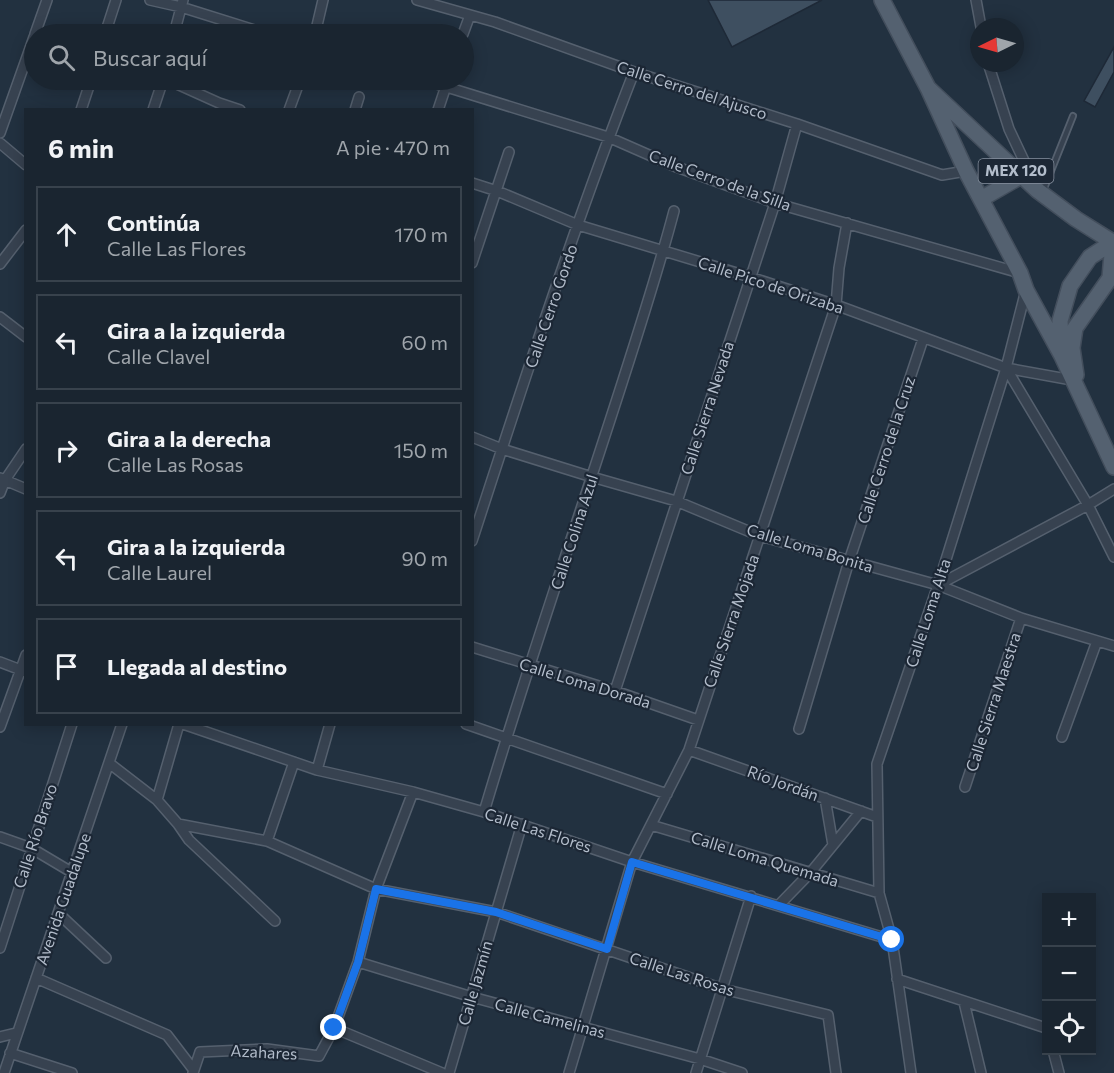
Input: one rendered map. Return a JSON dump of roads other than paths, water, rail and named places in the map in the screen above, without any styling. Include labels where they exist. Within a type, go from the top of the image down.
[{"type":"main road","name":"MEX 120","points":[[882,0],[928,88],[1040,192],[1076,219],[1114,243]]},
{"type":"main road","points":[[928,88],[966,171],[1062,356],[1114,467]]},
{"type":"main road","points":[[981,199],[1021,176]]},
{"type":"main road","points":[[1075,385],[1072,348],[1075,328],[1107,291],[1114,243]]},
{"type":"main road","points":[[1062,356],[1060,321],[1070,286],[1089,257],[1114,243]]},
{"type":"street","points":[[39,24],[47,0]]},
{"type":"street","points":[[108,24],[116,0]]},
{"type":"street","points":[[150,0],[182,4],[239,24]]},
{"type":"street","points":[[317,24],[323,0]]},
{"type":"street","name":"Calle Cerro del Ajusco","points":[[417,0],[495,22],[634,72],[797,124],[942,175],[966,171]]},
{"type":"street","points":[[976,0],[979,18]]},
{"type":"street","points":[[177,24],[182,4]]},
{"type":"street","points":[[467,24],[470,15]]},
{"type":"street","points":[[0,133],[24,66]]},
{"type":"street","name":"Calle Cerro Gordo","points":[[474,535],[608,137],[634,72]]},
{"type":"street","points":[[991,72],[1010,129],[1040,192]]},
{"type":"street","points":[[82,108],[88,90]]},
{"type":"street","points":[[154,108],[161,90]]},
{"type":"street","points":[[185,90],[218,106]]},
{"type":"street","points":[[290,108],[296,90]]},
{"type":"street","points":[[439,108],[445,90]]},
{"type":"street","name":"Calle Cerro de la Silla","points":[[468,90],[608,137],[674,166],[775,202],[1020,273]]},
{"type":"street","points":[[356,108],[359,98]]},
{"type":"street","name":"Calle Sierra Nevada","points":[[615,691],[775,202],[797,124]]},
{"type":"street","points":[[0,143],[24,163]]},
{"type":"street","points":[[474,257],[509,152]]},
{"type":"street","name":"Calle Pico de Orizaba","points":[[474,184],[578,225],[836,305],[1006,368],[1075,385]]},
{"type":"street","name":"Calle Colina Azul","points":[[484,812],[505,739],[664,251],[674,211]]},
{"type":"street","name":"Calle Sierra Mojada","points":[[569,1073],[632,862],[689,750],[836,305],[839,268],[847,223]]},
{"type":"street","points":[[0,264],[24,233]]},
{"type":"street","name":"Calle Loma Alta","points":[[911,1073],[892,940],[879,893],[877,764],[938,585],[1006,368],[1026,290]]},
{"type":"street","points":[[0,317],[24,335]]},
{"type":"street","name":"Calle Cerro de la Cruz","points":[[799,729],[849,561],[923,339]]},
{"type":"street","points":[[1006,368],[1088,505],[1114,557]]},
{"type":"street","name":"Calle Loma Bonita","points":[[474,438],[502,449],[676,501],[760,536],[938,585],[1021,618],[1114,646]]},
{"type":"street","points":[[0,493],[2,479],[24,452]]},
{"type":"street","points":[[2,479],[24,488]]},
{"type":"street","points":[[938,585],[1114,489]]},
{"type":"street","name":"Calle Sierra Maestra","points":[[964,787],[1021,618]]},
{"type":"street","points":[[1062,737],[1097,640]]},
{"type":"street","name":"Calle Loma Dorada","points":[[474,648],[615,691],[698,720]]},
{"type":"street","points":[[0,662],[23,671],[0,727]]},
{"type":"street","name":"Calle Río Bravo","points":[[0,948],[71,726]]},
{"type":"street","name":"Avenida Guadalupe","points":[[4,1073],[121,726]]},
{"type":"street","points":[[158,800],[180,726]]},
{"type":"street","name":"Calle Las Flores","points":[[187,726],[317,770],[413,792],[484,812],[632,862],[892,940]]},
{"type":"street","points":[[317,770],[329,726]]},
{"type":"street","points":[[471,726],[667,794]]},
{"type":"street","name":"Río Jordán","points":[[689,750],[877,817]]},
{"type":"street","points":[[267,842],[294,762]]},
{"type":"street","points":[[110,763],[158,800],[189,840],[275,921]]},
{"type":"street","points":[[413,792],[376,889],[358,962],[334,1028],[442,1073]]},
{"type":"street","points":[[825,798],[833,845]]},
{"type":"street","points":[[779,905],[811,872],[861,811]]},
{"type":"street","name":"Calle Las Rosas","points":[[178,824],[267,842],[376,889],[496,912],[723,989],[828,1015],[836,1073]]},
{"type":"street","name":"Calle Jazmín","points":[[448,1073],[522,824]]},
{"type":"street","name":"Calle Loma Quemada","points":[[651,825],[879,893]]},
{"type":"street","points":[[0,837],[31,848],[73,873]]},
{"type":"street","points":[[696,1073],[751,896]]},
{"type":"street","points":[[58,913],[105,958]]},
{"type":"street","name":"Calle Camelinas","points":[[358,962],[472,997],[700,1059],[742,1073]]},
{"type":"street","points":[[36,978],[167,1035],[193,1071]]},
{"type":"street","points":[[897,979],[1042,1026]]},
{"type":"street","points":[[964,1002],[981,1073]]},
{"type":"street","name":"Azahares","points":[[193,1071],[200,1052],[267,1049],[318,1056],[334,1028]]},
{"type":"street","points":[[0,1037],[16,1033]]},
{"type":"street","points":[[10,1053],[72,1073]]},
{"type":"street","points":[[1054,1055],[1059,1073]]},
{"type":"lane","points":[[1040,192],[1073,116]]}]
